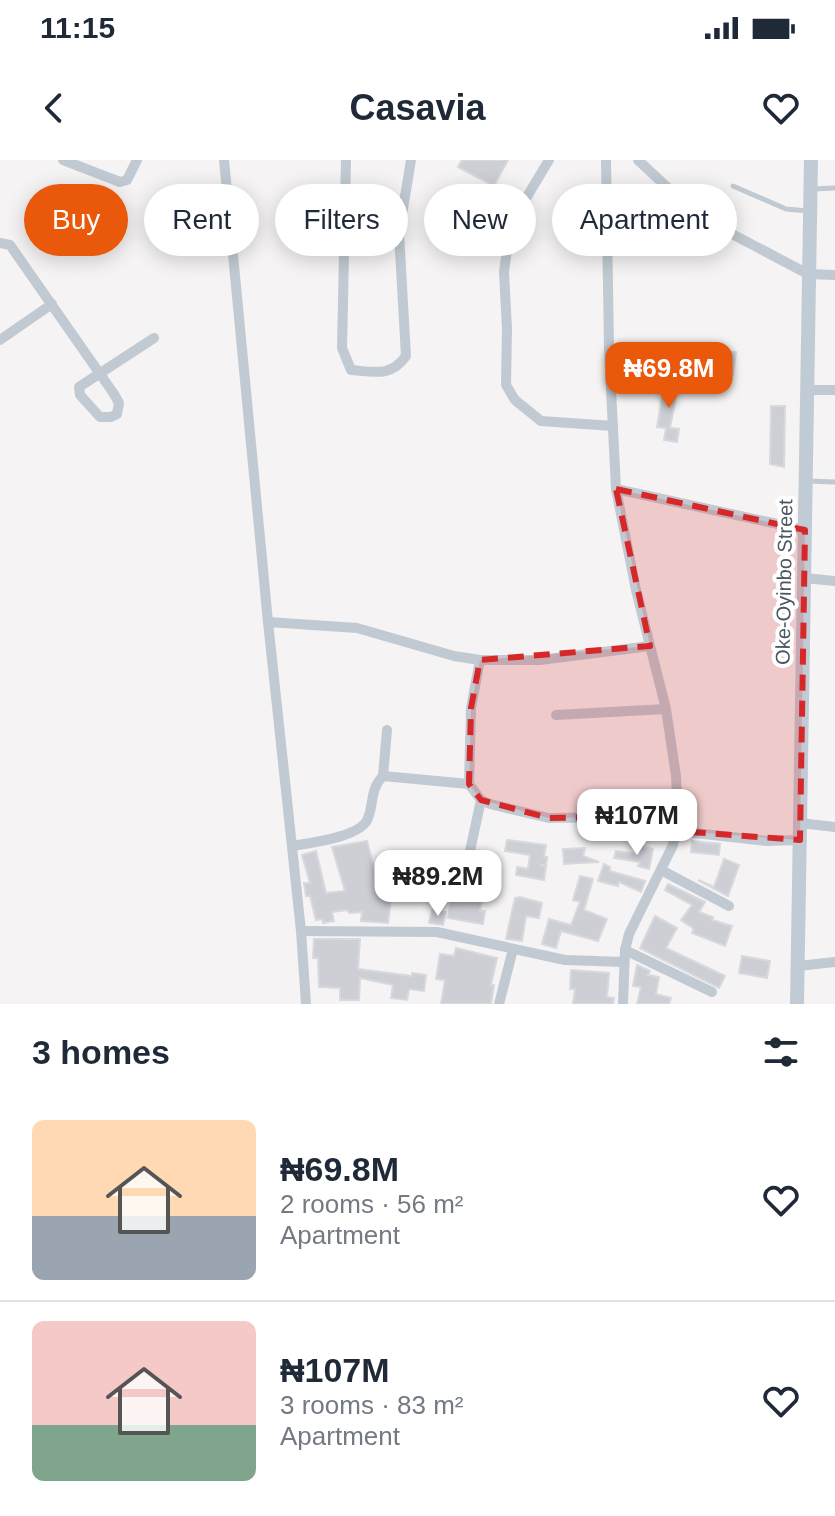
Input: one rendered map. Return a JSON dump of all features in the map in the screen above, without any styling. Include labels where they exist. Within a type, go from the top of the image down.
[{"type":"main road","name":"Oke-Oyinbo Street","points":[[797,1004],[811,160]]},
{"type":"street","points":[[63,160],[120,182],[127,180],[137,160]]},
{"type":"street","points":[[224,160],[306,1004]]},
{"type":"street","points":[[346,160],[342,348],[351,370],[385,372],[398,366],[406,356],[399,233],[411,160]]},
{"type":"street","points":[[549,160],[509,234],[504,272],[506,385],[526,412],[541,421],[613,426]]},
{"type":"street","points":[[606,160],[616,489],[666,709],[676,776],[678,816],[677,831],[661,870],[634,920],[625,956],[623,1004]]},
{"type":"street","points":[[638,160],[698,216],[808,274],[835,275]]},
{"type":"street","points":[[0,243],[10,245],[100,373],[119,403],[119,409],[111,417],[93,413],[79,389],[100,373],[154,338]]},
{"type":"street","points":[[0,340],[52,304]]},
{"type":"street","points":[[809,390],[835,390]]},
{"type":"street","points":[[616,489],[805,530]]},
{"type":"street","points":[[804,578],[835,581]]},
{"type":"street","points":[[268,622],[357,628],[454,656],[480,660],[540,660],[650,646]]},
{"type":"street","points":[[480,660],[471,708],[469,784],[481,800],[549,818],[678,816]]},
{"type":"street","points":[[556,715],[666,709]]},
{"type":"street","points":[[292,846],[348,833],[365,825],[373,789],[383,776],[387,730]]},
{"type":"street","points":[[383,776],[469,784]]},
{"type":"street","points":[[465,874],[481,800]]},
{"type":"street","points":[[800,823],[835,827]]},
{"type":"street","points":[[677,831],[767,841],[800,840]]},
{"type":"street","points":[[661,870],[729,906]]},
{"type":"street","points":[[301,931],[437,932],[565,960],[625,956],[712,992]]},
{"type":"street","points":[[499,1004],[513,949]]},
{"type":"street","points":[[798,966],[835,962]]},
{"type":"lane","points":[[737,188],[786,209],[809,211]]},
{"type":"lane","points":[[810,189],[835,188]]},
{"type":"lane","points":[[805,482],[835,482]]},
{"type":"highlighted area","points":[[616,489],[805,530],[800,840],[677,831],[678,816],[549,818],[481,800],[469,784],[471,708],[480,660],[650,646]]},
{"type":"building","points":[[462,160],[508,160],[495,184],[458,167]]},
{"type":"building","points":[[672,343],[736,352],[733,375],[719,373],[721,362],[671,355]]},
{"type":"building","points":[[665,378],[679,381],[670,428],[679,429],[677,442],[664,440],[666,428],[657,427]]},
{"type":"building","points":[[771,406],[785,406],[784,467],[770,464]]},
{"type":"building","points":[[507,840],[546,845],[546,865],[540,865],[546,866],[544,880],[516,875],[517,867],[528,869],[530,855],[505,851]]},
{"type":"building","points":[[367,841],[378,882],[393,884],[388,923],[361,921],[362,912],[349,913],[347,910],[332,912],[334,921],[323,923],[322,919],[316,920],[310,896],[306,896],[304,883],[310,883],[302,855],[316,851],[326,893],[345,891],[332,847]]},
{"type":"building","points":[[692,841],[720,844],[719,855],[691,852]]},
{"type":"building","points":[[641,846],[653,849],[649,869],[638,866],[640,862],[614,858],[616,851],[639,854]]},
{"type":"building","points":[[585,848],[583,856],[599,862],[564,864],[563,849]]},
{"type":"building","points":[[418,859],[455,865],[454,876],[436,873],[434,887],[423,885],[424,880],[399,877],[400,867],[416,869]]},
{"type":"building","points":[[724,859],[739,865],[728,896],[698,880],[714,887]]},
{"type":"building","points":[[604,864],[610,867],[610,871],[645,881],[641,892],[619,882],[618,886],[598,881]]},
{"type":"building","points":[[580,876],[593,879],[584,910],[607,919],[598,941],[561,931],[556,948],[542,944],[549,919],[571,925],[580,902],[573,900]]},
{"type":"building","points":[[454,882],[484,887],[480,911],[485,911],[483,924],[448,918]]},
{"type":"building","points":[[668,884],[705,902],[699,912],[732,926],[725,946],[692,933],[694,929],[681,920],[692,905],[665,890]]},
{"type":"building","points":[[515,898],[542,903],[539,918],[526,916],[522,941],[506,939]]},
{"type":"building","points":[[432,910],[446,912],[443,925],[429,923]]},
{"type":"building","points":[[655,916],[677,928],[666,948],[725,976],[719,988],[640,948]]},
{"type":"building","points":[[314,939],[360,939],[358,969],[426,975],[424,991],[409,989],[407,1000],[391,998],[393,985],[360,978],[359,1000],[340,1000],[340,988],[319,987],[318,958],[313,958]]},
{"type":"building","points":[[456,948],[497,958],[491,985],[494,985],[491,1004],[441,1004],[445,980],[436,979],[440,954],[454,956]]},
{"type":"building","points":[[742,956],[770,961],[767,978],[739,973]]},
{"type":"building","points":[[637,965],[650,971],[648,975],[659,977],[656,994],[671,998],[669,1004],[637,1004],[641,987],[633,986]]},
{"type":"building","points":[[571,970],[609,973],[607,997],[614,998],[613,1004],[573,1004],[575,989],[570,989]]}]
